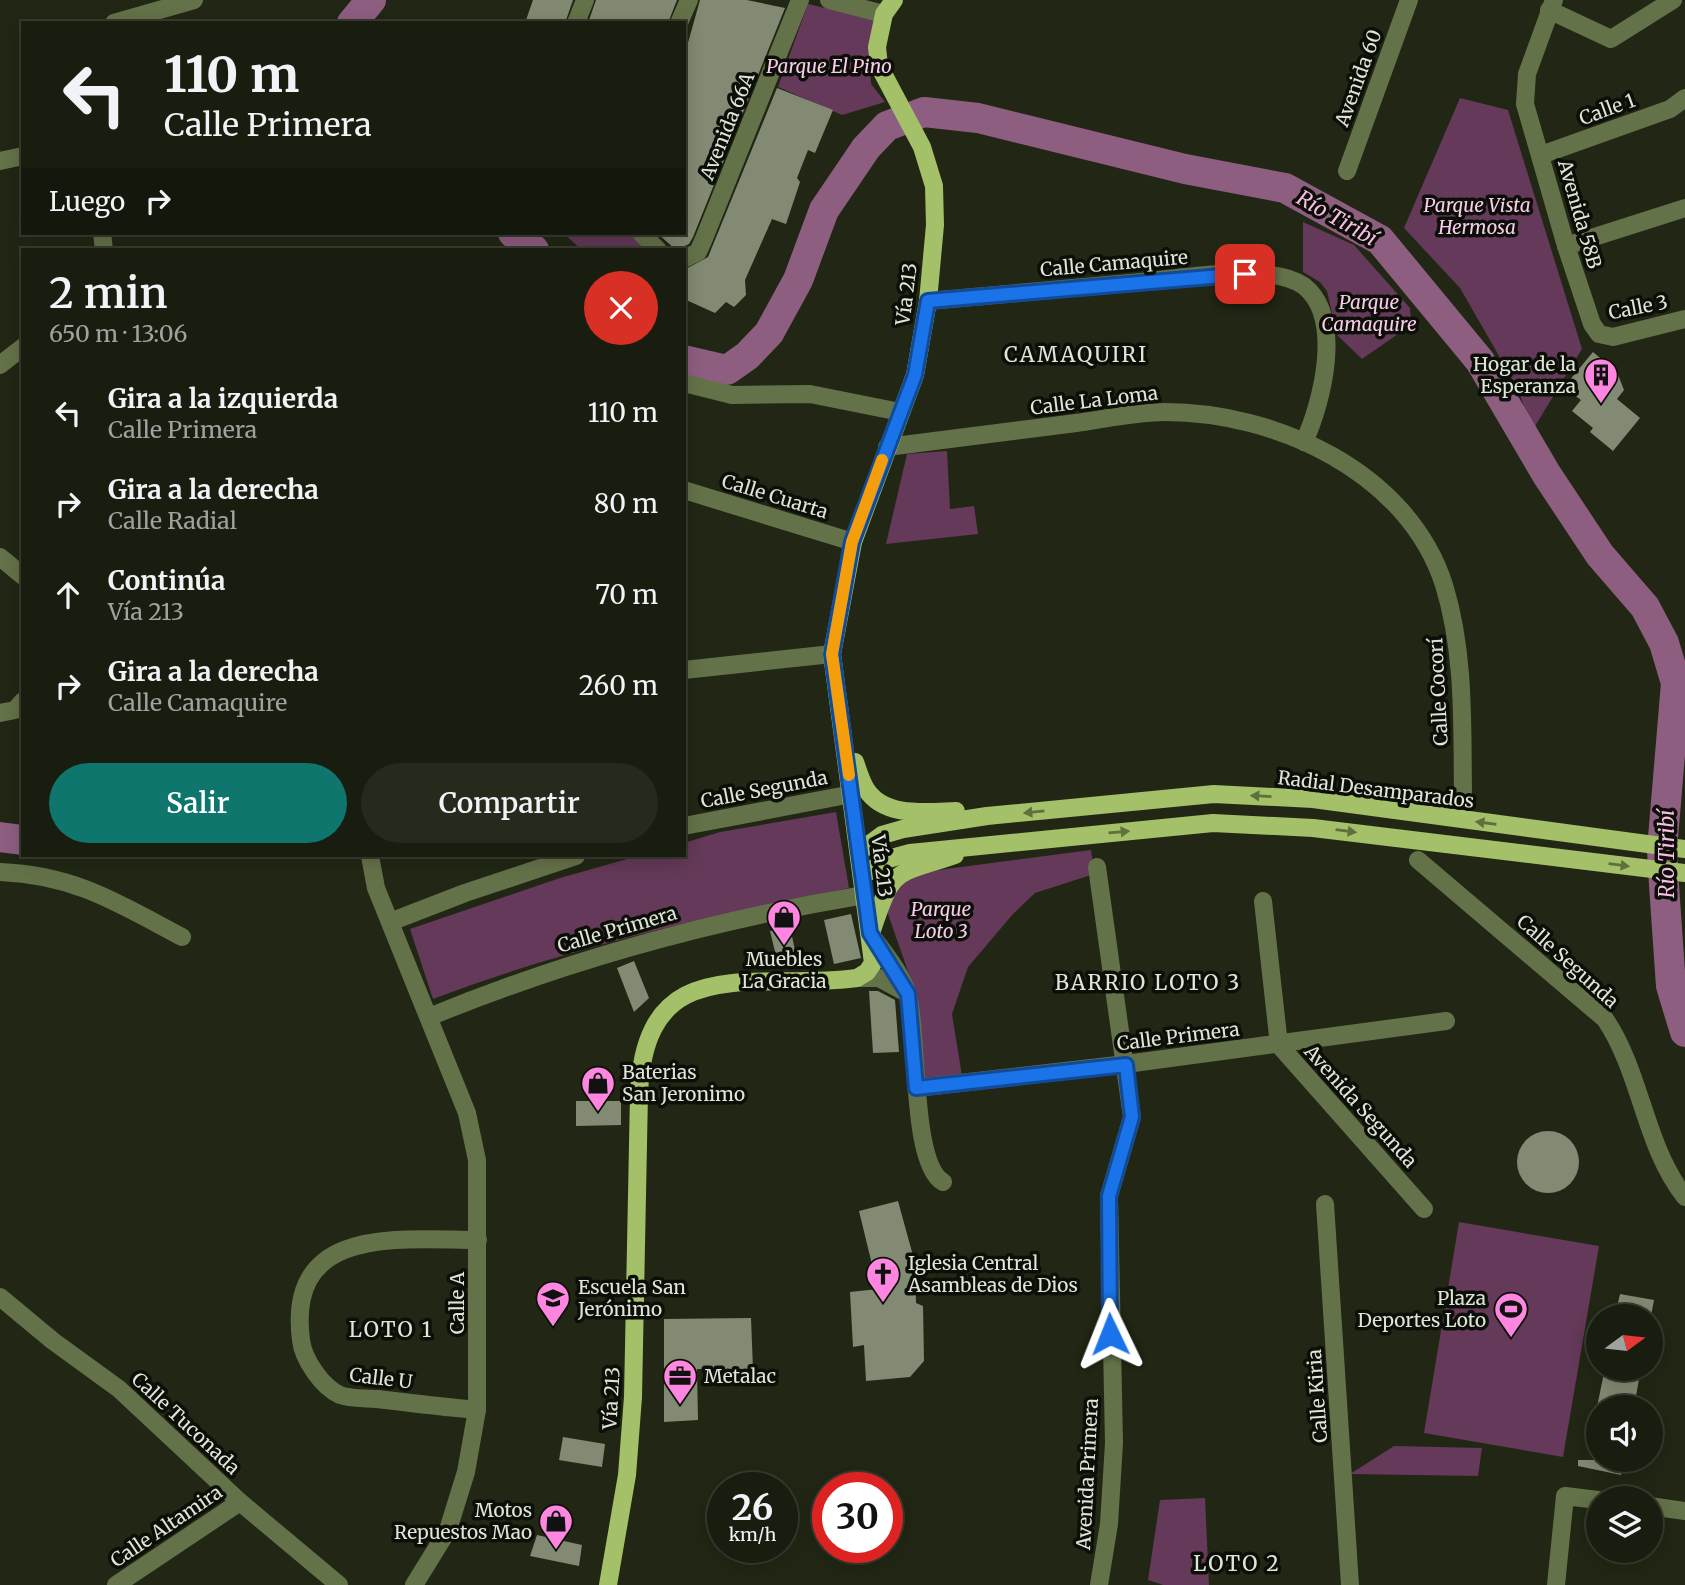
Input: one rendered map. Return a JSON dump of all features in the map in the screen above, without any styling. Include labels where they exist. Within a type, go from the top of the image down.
[{"type":"main road","name":"Vía 213","points":[[608,1585],[626,1475],[633,1397],[640,1063],[648,1035],[657,1017],[675,1000],[711,984],[857,978],[867,972],[873,963],[832,654],[852,542],[915,375],[928,301],[935,225],[934,186],[922,147],[879,66],[877,47],[889,7]]},
{"type":"main road","points":[[841,727],[866,789],[879,801],[905,812]]},
{"type":"main road","points":[[852,794],[877,809],[905,812],[958,811],[987,816]]},
{"type":"main road","name":"Radial Desamparados","points":[[859,852],[882,835],[903,829],[987,816],[1214,794],[1313,799],[1685,849]]},
{"type":"main road","points":[[862,876],[888,859],[910,853],[1213,823],[1313,828],[1685,873]]},
{"type":"main road","points":[[870,933],[883,896],[902,871],[985,845]]},
{"type":"street","points":[[121,21],[194,0]]},
{"type":"street","points":[[577,21],[585,0]]},
{"type":"street","points":[[680,21],[689,0]]},
{"type":"street","name":"Avenida 66A","points":[[686,258],[698,252],[703,241],[800,0]]},
{"type":"street","points":[[830,0],[889,7]]},
{"type":"street","name":"Avenida 60","points":[[1347,170],[1409,0]]},
{"type":"street","points":[[1552,5],[1611,39],[1673,0]]},
{"type":"street","name":"Avenida 58B","points":[[1552,5],[1527,75],[1525,104],[1566,246],[1592,324],[1599,334]]},
{"type":"street","name":"Calle 1","points":[[1541,155],[1671,109],[1685,98]]},
{"type":"street","points":[[0,161],[21,156]]},
{"type":"street","points":[[1566,246],[1685,208]]},
{"type":"street","points":[[643,235],[656,248]]},
{"type":"street","name":"Calle Camaquire","points":[[928,301],[1226,274],[1286,278],[1303,285],[1318,301],[1324,324],[1326,353],[1323,379],[1317,414],[1304,442]]},
{"type":"street","name":"Calle 3","points":[[1599,334],[1612,337],[1685,319]]},
{"type":"street","points":[[0,365],[21,348]]},
{"type":"street","points":[[686,384],[732,396],[810,394],[900,412]]},
{"type":"street","name":"Calle La Loma","points":[[887,447],[1164,412],[1216,416],[1263,427],[1304,442]]},
{"type":"street","name":"Calle Cocorí","points":[[1304,442],[1350,466],[1378,487],[1409,520],[1443,582],[1460,662],[1463,795]]},
{"type":"street","name":"Calle Cuarta","points":[[686,492],[852,542]]},
{"type":"street","points":[[0,557],[21,574]]},
{"type":"street","points":[[686,670],[832,654]]},
{"type":"street","points":[[0,713],[15,710],[21,703]]},
{"type":"street","name":"Calle Segunda","points":[[686,826],[852,794]]},
{"type":"street","name":"Calle A","points":[[370,857],[376,888],[467,1113],[477,1160],[477,1410],[466,1472],[448,1530],[414,1585]]},
{"type":"street","points":[[390,922],[465,893],[573,857]]},
{"type":"street","name":"Calle Segunda","points":[[1419,860],[1605,1019],[1622,1049],[1667,1170],[1685,1197]]},
{"type":"street","name":"Avenida Primera","points":[[1097,867],[1132,1117],[1109,1196],[1114,1443],[1109,1524],[1099,1585]]},
{"type":"street","points":[[0,872],[53,877],[95,891],[182,937]]},
{"type":"street","name":"Calle Primera","points":[[429,1017],[513,984],[611,951],[737,918],[864,895]]},
{"type":"street","name":"Avenida Segunda","points":[[1263,901],[1279,1045],[1424,1209]]},
{"type":"street","points":[[870,933],[908,994],[916,1088],[930,1167],[943,1182]]},
{"type":"street","points":[[857,978],[879,978],[908,994]]},
{"type":"street","name":"Calle Primera","points":[[916,1088],[1126,1065],[1446,1021]]},
{"type":"street","name":"Calle Kiria","points":[[1325,1204],[1350,1585]]},
{"type":"street","name":"Calle U","points":[[477,1410],[339,1395],[314,1372],[301,1344],[299,1314],[306,1288],[319,1267],[335,1254],[355,1244],[376,1239],[478,1240]]},
{"type":"street","name":"Calle Tuconada","points":[[0,1297],[53,1341],[119,1389],[240,1502],[339,1585]]},
{"type":"street","points":[[1556,1585],[1565,1496],[1586,1499]]},
{"type":"street","name":"Calle Altamira","points":[[116,1585],[240,1502]]},
{"type":"street","points":[[1663,1508],[1685,1511]]},
{"type":"green space","name":"Parque El Pino","points":[[808,4],[876,20],[870,66],[871,84],[885,102],[842,115],[778,87]]},
{"type":"green space","name":"Parque Vista Hermosa","points":[[1460,98],[1508,110],[1582,349],[1532,431],[1518,389],[1460,288],[1404,228]]},
{"type":"green space","name":"Parque Camaquire","points":[[1303,222],[1354,245],[1410,308],[1411,325],[1362,359],[1337,335],[1327,291],[1320,282],[1303,272]]},
{"type":"green space","points":[[565,235],[644,235],[653,248],[580,248]]},
{"type":"green space","points":[[947,451],[950,509],[974,506],[978,534],[886,544],[907,454]]},
{"type":"green space","points":[[836,812],[849,888],[639,935],[535,964],[433,999],[410,929],[560,878],[634,857],[686,857],[686,842],[720,832]]},
{"type":"green space","name":"Parque Loto 3","points":[[1091,850],[1094,871],[1091,875],[1035,893],[1013,914],[968,967],[952,1014],[962,1076],[926,1080],[921,1074],[913,986],[886,908],[896,887],[916,873]]},
{"type":"green space","name":"Plaza Deportes Loto","points":[[1459,1222],[1599,1246],[1589,1304],[1586,1304],[1586,1322],[1563,1457],[1424,1433]]},
{"type":"green space","points":[[1394,1446],[1482,1448],[1478,1476],[1350,1474]]},
{"type":"green space","points":[[1205,1498],[1209,1585],[1163,1585],[1148,1580],[1160,1500]]},
{"type":"building","points":[[533,0],[573,0],[566,21],[526,21]]},
{"type":"building","points":[[596,0],[677,0],[669,21],[589,21]]},
{"type":"building","points":[[700,0],[747,0],[785,8],[693,237],[689,244],[674,248],[659,235],[686,235],[686,50]]},
{"type":"building","points":[[777,88],[833,110],[815,153],[808,150],[797,178],[800,182],[786,224],[772,219],[745,280],[746,295],[734,307],[726,302],[715,313],[686,300],[686,269],[708,257]]},
{"type":"building","name":"Hogar de la Esperanza","points":[[1593,352],[1617,372],[1624,390],[1617,399],[1640,418],[1613,451],[1590,432],[1593,428],[1572,411],[1581,400],[1564,387]]},
{"type":"building","points":[[851,914],[861,958],[834,964],[824,920]]},
{"type":"building","name":"Muebles La Gracia","points":[[790,927],[798,964],[778,964],[770,931]]},
{"type":"building","points":[[634,961],[649,998],[634,1012],[617,968]]},
{"type":"building","points":[[869,991],[878,991],[895,1000],[899,1052],[873,1053]]},
{"type":"building","name":"Baterias San Jeronimo","points":[[576,1101],[621,1101],[621,1125],[576,1126]]},
{"type":"building","points":[[1542,1131],[1554,1131],[1570,1140],[1577,1150],[1577,1174],[1570,1184],[1554,1193],[1542,1193],[1531,1188],[1522,1179],[1517,1168],[1517,1156],[1522,1145],[1531,1136]]},
{"type":"building","points":[[898,1201],[915,1263],[916,1303],[923,1306],[924,1361],[910,1377],[866,1381],[864,1345],[853,1347],[850,1292],[878,1289],[859,1211]]},
{"type":"building","points":[[1620,1294],[1654,1300],[1653,1304],[1618,1304]]},
{"type":"building","points":[[751,1318],[753,1369],[697,1369],[698,1420],[664,1422],[664,1319]]},
{"type":"building","points":[[1602,1381],[1639,1381],[1636,1395],[1599,1395]]},
{"type":"building","points":[[563,1437],[605,1444],[602,1467],[559,1460]]},
{"type":"building","points":[[1578,1460],[1586,1460],[1586,1468],[1578,1466]]},
{"type":"building","name":"Motos Repuestos Mao","points":[[537,1535],[582,1545],[579,1566],[530,1556]]},
{"type":"waterway","name":"Río Tiribí","points":[[354,21],[371,0]]},
{"type":"waterway","name":"Río Tiribí","points":[[686,360],[727,370],[747,356],[769,333],[798,280],[824,210],[866,148],[887,126],[924,112],[978,118],[1185,169],[1285,188],[1380,240],[1480,361],[1547,475],[1600,555],[1645,607],[1664,643],[1676,683],[1662,850],[1671,986],[1685,1032]]},
{"type":"waterway","name":"Río Tiribí","points":[[515,235],[532,248]]},
{"type":"waterway","points":[[0,837],[21,840]]},
{"type":"slow traffic","points":[[849,775],[832,654],[852,542],[882,460]]},
{"type":"place","name":"Hogar de la Esperanza","points":[[1601,405]]},
{"type":"place","name":"Muebles La Gracia","points":[[784,947]]},
{"type":"place","name":"Baterias San Jeronimo","points":[[598,1113]]},
{"type":"place","name":"Iglesia Central Asambleas de Dios","points":[[883,1304]]},
{"type":"place","name":"Escuela San Jerónimo","points":[[553,1328]]},
{"type":"place","name":"Plaza Deportes Loto","points":[[1511,1339]]},
{"type":"place","name":"Metalac","points":[[680,1406]]},
{"type":"place","name":"Motos Repuestos Mao","points":[[556,1551]]},
{"type":"district","name":"CAMAQUIRI","points":[[1076,354]]},
{"type":"district","name":"BARRIO LOTO 3","points":[[1148,982]]},
{"type":"district","name":"LOTO 1","points":[[391,1329]]},
{"type":"district","name":"LOTO 2","points":[[1237,1563]]},
{"type":"route","points":[[1110,1334],[1109,1196],[1132,1117],[1126,1065],[916,1088],[908,994],[870,933],[832,654],[852,542],[915,375],[928,301],[1245,274]]}]
